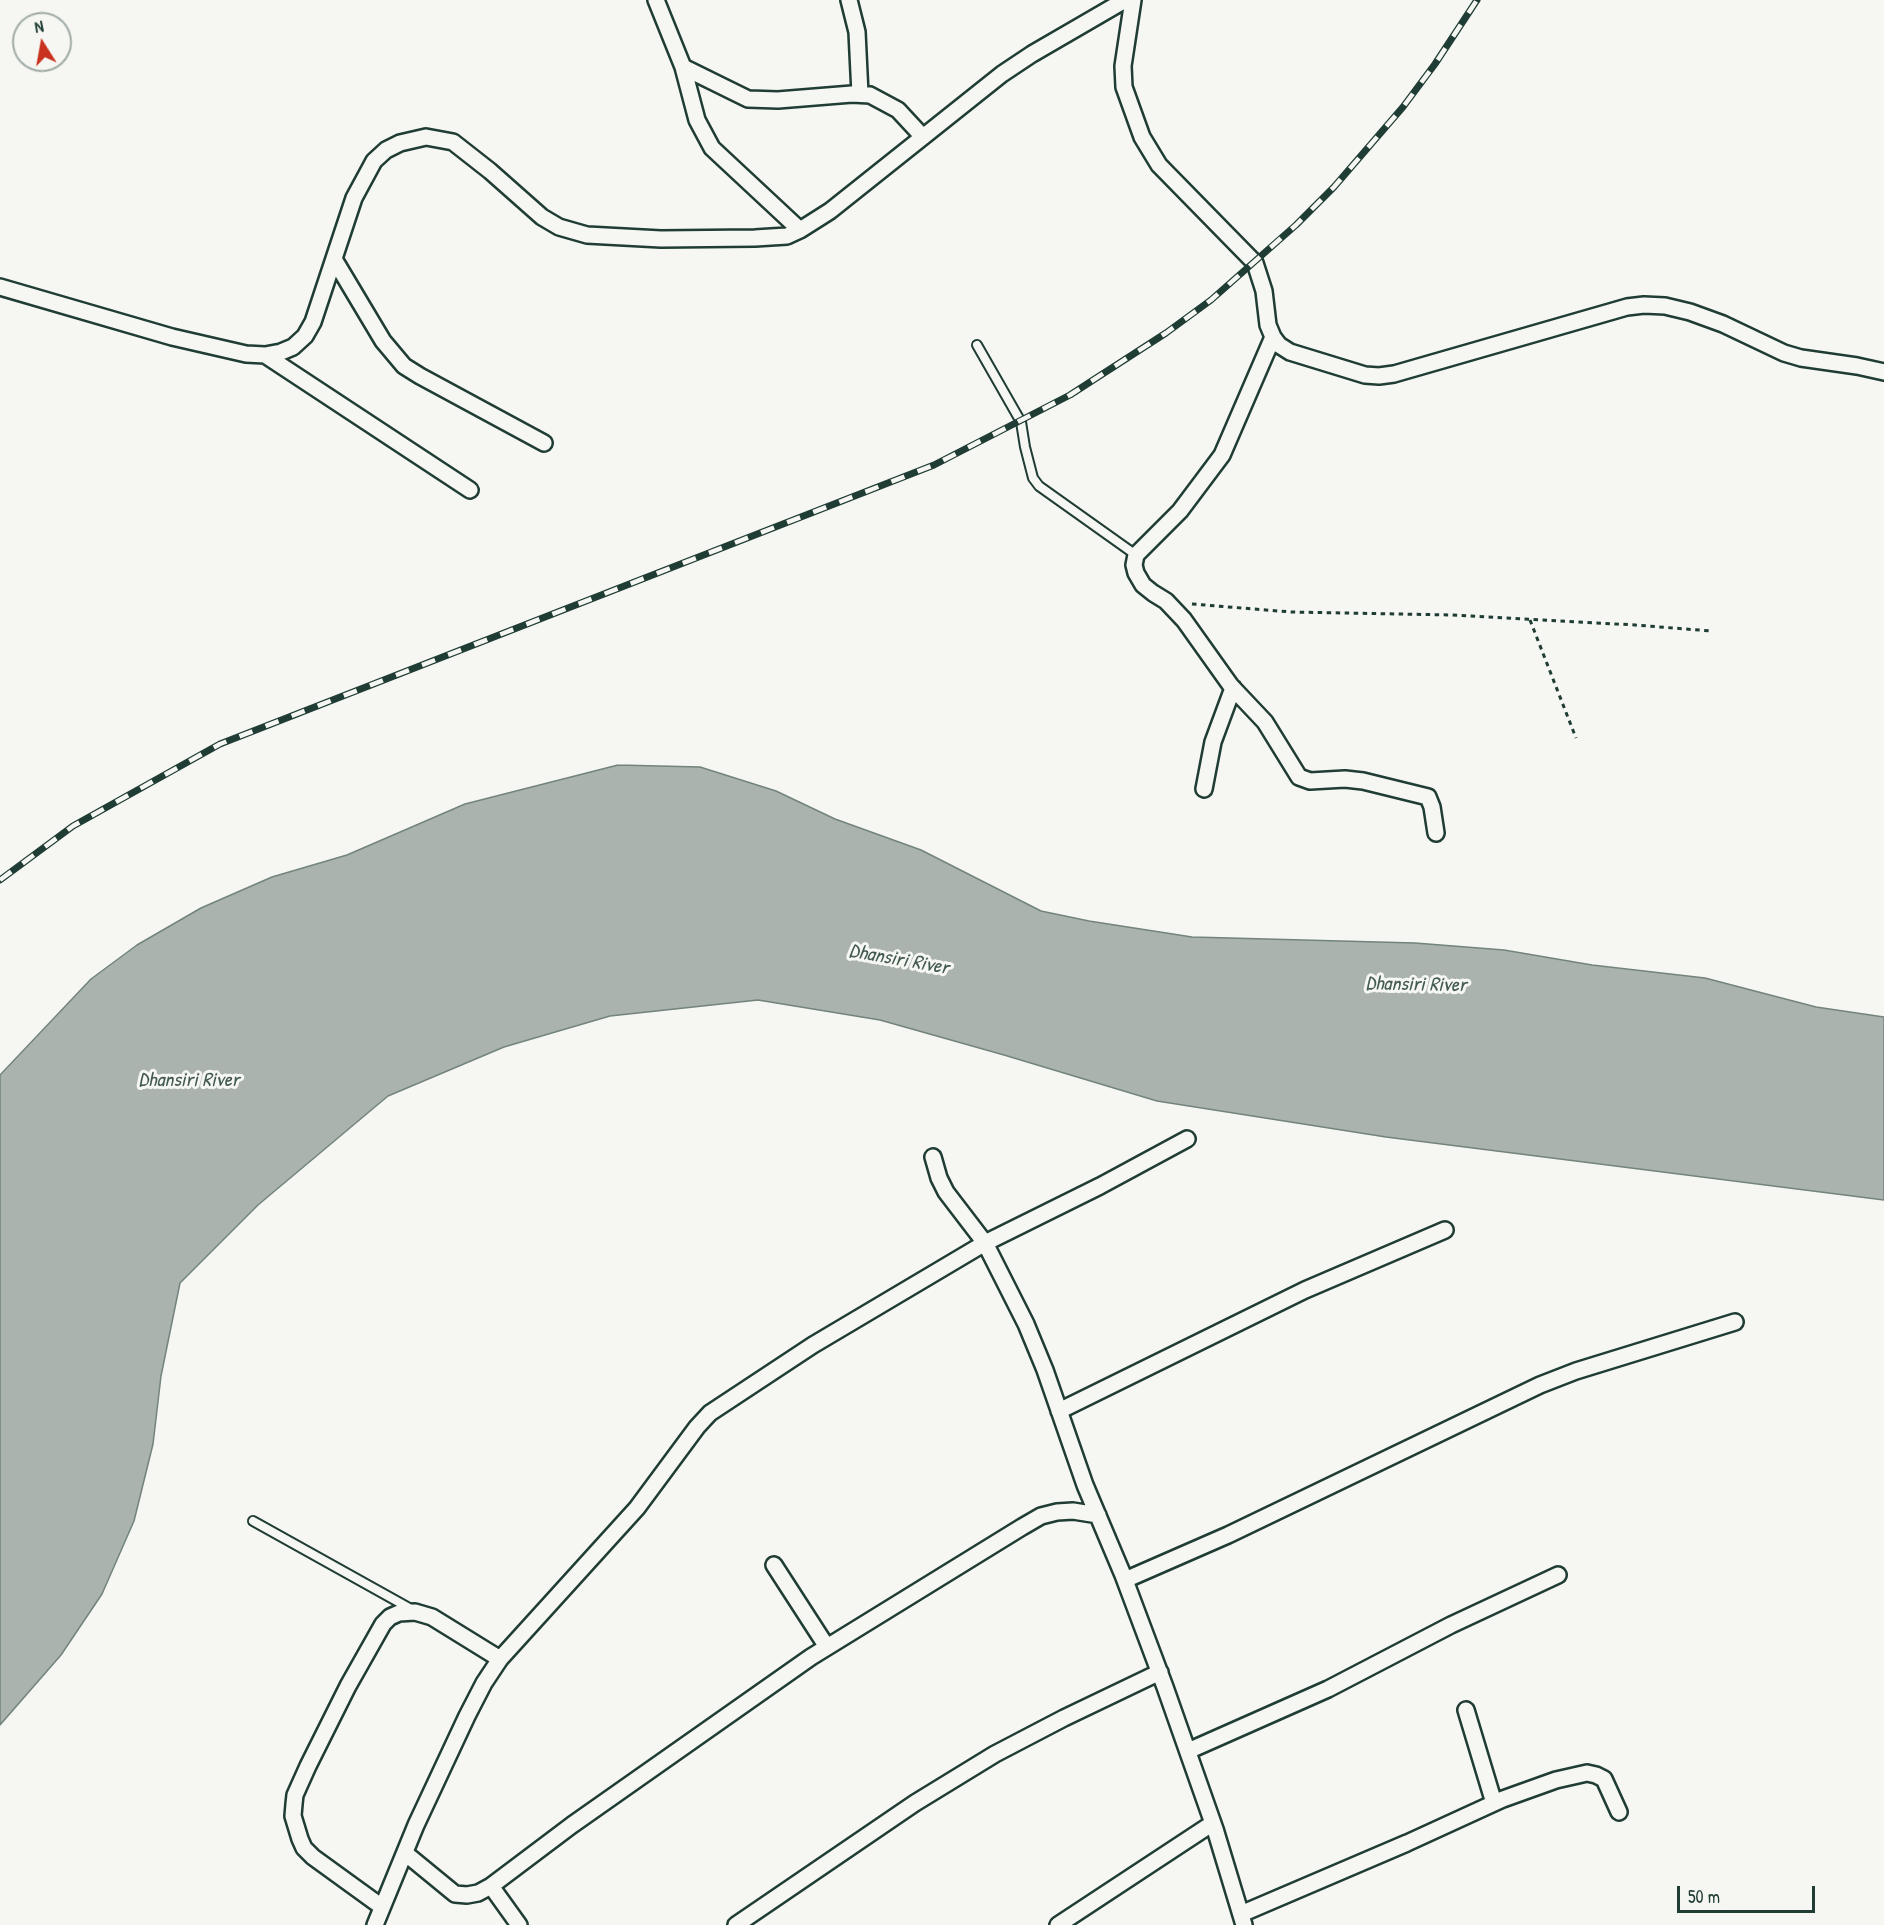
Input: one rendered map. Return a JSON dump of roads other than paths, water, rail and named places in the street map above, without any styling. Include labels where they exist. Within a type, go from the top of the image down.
[{"type":"street","points":[[656,0],[683,67],[697,120],[712,148],[800,230]]},
{"type":"street","points":[[849,0],[857,32],[860,94]]},
{"type":"street","points":[[0,287],[171,337],[246,354],[265,355],[281,352],[293,347],[305,336],[313,322],[354,198],[374,161],[386,150],[400,143],[426,137],[453,142],[490,171],[542,218],[559,228],[587,235],[661,239],[787,236],[830,211],[1009,69],[1125,0]]},
{"type":"street","points":[[1133,0],[1123,66],[1124,87],[1142,138],[1159,165],[1255,263],[1264,291],[1268,325],[1273,338],[1290,352],[1365,375],[1379,376],[1394,374],[1606,313],[1644,305],[1665,306],[1690,312],[1723,324],[1792,356],[1884,372]]},
{"type":"street","points":[[683,67],[748,99],[778,100],[870,95],[898,110],[923,137]]},
{"type":"street","points":[[334,260],[383,341],[404,366],[544,443]]},
{"type":"street","points":[[1273,338],[1222,455],[1180,511],[1136,555],[1134,565],[1136,573],[1143,585],[1166,601],[1184,620],[1233,688],[1264,723],[1299,777],[1310,781],[1345,779],[1363,781],[1428,797],[1436,833]]},
{"type":"street","points":[[265,355],[470,490]]},
{"type":"street","points":[[1204,789],[1213,741],[1233,688]]},
{"type":"street","points":[[375,1925],[405,1853],[484,1683],[500,1659],[637,1508],[710,1413],[813,1345],[985,1243],[1188,1139]]},
{"type":"street","points":[[933,1157],[946,1192],[985,1243],[1026,1324],[1045,1370],[1098,1515],[1160,1672],[1213,1823],[1243,1919],[1494,1803],[1556,1780],[1587,1773],[1604,1779],[1619,1812]]},
{"type":"street","points":[[1059,1411],[1315,1286],[1445,1230]]},
{"type":"street","points":[[1125,1580],[1228,1535],[1540,1385],[1576,1371],[1735,1322]]},
{"type":"street","points":[[405,1853],[455,1894],[478,1893],[827,1647],[1041,1516],[1073,1511],[1098,1515]]},
{"type":"street","points":[[774,1565],[827,1647]]},
{"type":"street","points":[[1188,1751],[1328,1689],[1451,1625],[1558,1575]]},
{"type":"street","points":[[382,1907],[304,1848],[293,1816],[294,1804],[295,1795],[313,1756],[348,1686],[383,1624],[390,1617],[399,1613],[415,1612],[432,1617],[500,1659]]},
{"type":"street","points":[[736,1925],[915,1803],[995,1754],[1160,1672]]},
{"type":"street","points":[[1466,1710],[1494,1803]]},
{"type":"street","points":[[1058,1925],[1213,1823]]},
{"type":"street","points":[[490,1886],[519,1925]]},
{"type":"lane","points":[[977,345],[1021,422],[1031,471],[1039,486],[1136,555]]},
{"type":"lane","points":[[253,1521],[415,1612]]},
{"type":"water","name":"Dhansiri River","points":[[618,765],[700,767],[776,791],[835,819],[921,850],[1041,911],[1089,921],[1192,937],[1415,943],[1504,950],[1592,965],[1705,978],[1816,1007],[1884,1017],[1884,1200],[1386,1137],[1157,1101],[880,1020],[758,1000],[610,1016],[504,1047],[388,1096],[258,1205],[180,1283],[161,1376],[153,1444],[134,1521],[102,1594],[61,1655],[0,1725],[0,1075],[91,979],[137,945],[201,908],[272,877],[347,855],[465,804]]},
{"type":"railway","points":[[0,880],[73,826],[220,744],[934,465],[1070,395],[1166,333],[1211,300],[1296,225],[1334,187],[1403,107],[1435,64],[1477,0]]}]
